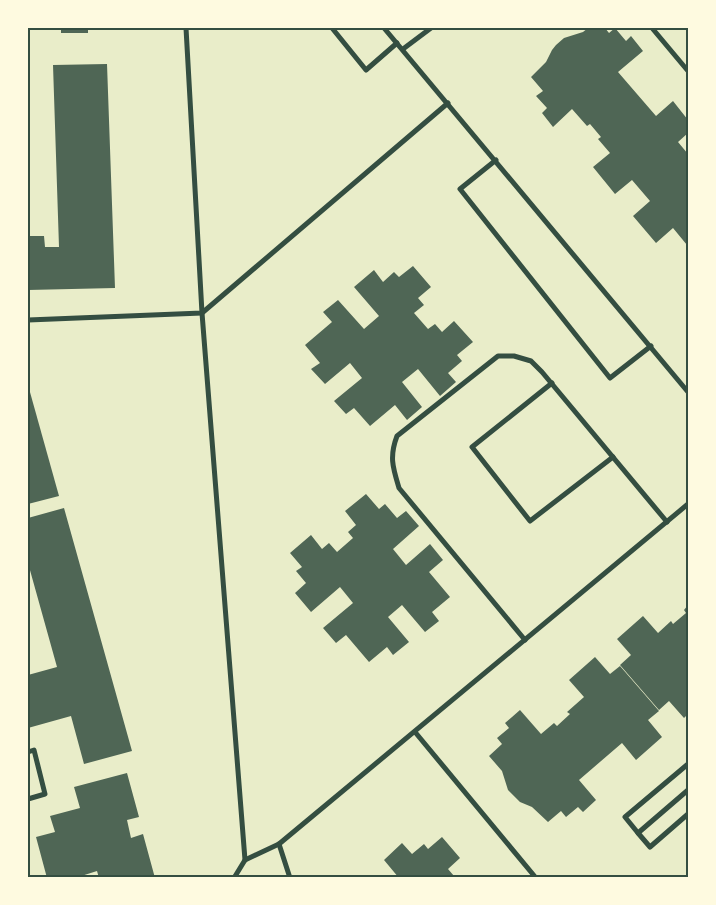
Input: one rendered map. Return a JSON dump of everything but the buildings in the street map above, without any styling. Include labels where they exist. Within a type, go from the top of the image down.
[{"type":"street","points":[[186,28],[202,313],[245,860]]},
{"type":"street","points":[[332,28],[366,70],[397,43]]},
{"type":"street","points":[[384,28],[688,392]]},
{"type":"street","points":[[403,50],[431,28]]},
{"type":"street","points":[[652,28],[688,71]]},
{"type":"street","points":[[28,320],[202,313],[448,103]]},
{"type":"street","points":[[496,160],[460,189],[610,378],[651,346]]},
{"type":"street","points":[[525,640],[399,488],[393,466],[392,450],[397,436],[498,356],[514,356],[531,361],[552,383],[667,522]]},
{"type":"street","points":[[552,383],[472,447],[530,521],[613,457]]},
{"type":"street","points":[[234,878],[245,860],[279,844],[688,504]]},
{"type":"street","points":[[415,732],[536,878]]},
{"type":"street","points":[[28,752],[34,750],[45,794],[28,798]]},
{"type":"street","points":[[688,764],[625,817],[650,847],[688,814]]},
{"type":"street","points":[[638,833],[688,790]]},
{"type":"street","points":[[279,844],[290,878]]}]
